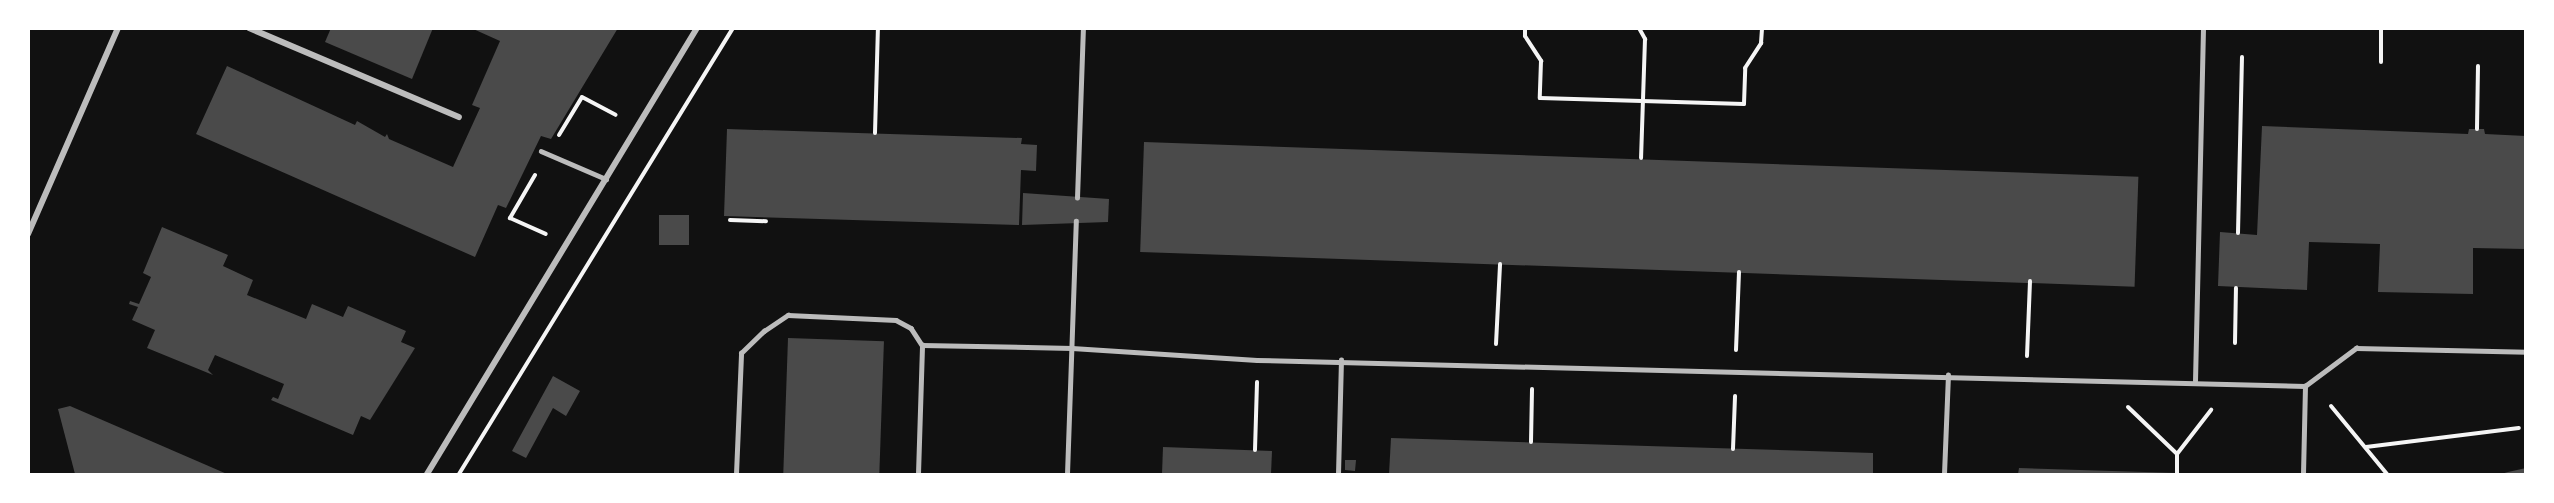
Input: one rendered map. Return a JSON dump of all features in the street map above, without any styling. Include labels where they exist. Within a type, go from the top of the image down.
[{"type":"street","points":[[28,234],[118,28]]},
{"type":"street","points":[[249,28],[459,117]]},
{"type":"street","points":[[427,474],[698,28]]},
{"type":"lane","points":[[1077,198],[1083,28]]},
{"type":"lane","points":[[2195,381],[2203,28]]},
{"type":"lane","points":[[541,151],[606,180]]},
{"type":"lane","points":[[1067,474],[1076,221]]},
{"type":"lane","points":[[736,474],[741,353],[764,331],[788,315],[896,320],[911,328],[922,345],[918,474]]},
{"type":"lane","points":[[922,345],[1072,348],[1257,360],[1341,360],[2195,381],[2305,386],[2356,348],[2526,352]]},
{"type":"lane","points":[[1338,474],[1341,360]]},
{"type":"lane","points":[[1944,474],[1948,375]]},
{"type":"lane","points":[[2303,474],[2305,386]]},
{"type":"path","points":[[459,474],[733,28]]},
{"type":"path","points":[[875,133],[878,28]]},
{"type":"path","points":[[1525,28],[1525,36],[1541,61],[1540,98],[1744,104],[1745,68],[1761,43],[1762,28]]},
{"type":"path","points":[[1639,28],[1645,39],[1641,158]]},
{"type":"path","points":[[2381,28],[2381,62]]},
{"type":"path","points":[[2238,233],[2242,57]]},
{"type":"path","points":[[2477,129],[2478,66]]},
{"type":"path","points":[[730,220],[766,221]]},
{"type":"path","points":[[1496,344],[1500,264]]},
{"type":"path","points":[[1736,351],[1739,272]]},
{"type":"path","points":[[2027,359],[2030,281]]},
{"type":"path","points":[[2235,344],[2236,288]]},
{"type":"path","points":[[1254,450],[1257,360]]},
{"type":"path","points":[[1531,442],[1533,382]]},
{"type":"path","points":[[1733,449],[1735,388]]},
{"type":"path","points":[[2117,406],[2128,407],[2177,454]]},
{"type":"path","points":[[2331,406],[2387,474]]},
{"type":"path","points":[[2177,472],[2177,454],[2211,410]]},
{"type":"path","points":[[2366,447],[2519,428]]},
{"type":"building","points":[[331,28],[433,28],[412,79],[325,42]]},
{"type":"building","points":[[471,28],[618,28],[551,139],[541,136],[506,208],[498,205],[475,257],[196,134],[227,66],[355,125],[357,121],[385,137],[387,134],[389,139],[453,167],[480,108],[472,105],[500,41]]},
{"type":"building","points":[[2262,126],[2468,134],[2469,129],[2484,129],[2485,134],[2526,136],[2526,249],[2473,248],[2473,294],[2378,292],[2380,244],[2309,242],[2307,290],[2218,286],[2220,232],[2257,235]]},
{"type":"building","points":[[727,129],[1022,138],[1021,144],[1037,145],[1036,171],[1021,170],[1019,225],[724,216]]},
{"type":"building","points":[[1144,142],[2138,177],[2135,287],[1140,252]]},
{"type":"building","points":[[1023,193],[1109,199],[1108,222],[1022,225]]},
{"type":"building","points":[[659,215],[689,215],[689,245],[659,245]]},
{"type":"building","points":[[162,227],[228,255],[223,266],[253,280],[247,295],[306,319],[312,304],[343,317],[348,306],[406,331],[401,342],[415,348],[370,420],[361,416],[353,435],[271,400],[273,397],[278,399],[284,384],[215,355],[208,370],[213,375],[147,348],[155,330],[132,320],[138,307],[129,304],[130,301],[139,304],[151,277],[143,273]]},
{"type":"building","points":[[788,338],[884,341],[879,474],[783,474]]},
{"type":"building","points":[[553,376],[580,391],[566,416],[553,408],[526,458],[512,451]]},
{"type":"building","points":[[70,406],[227,474],[75,474],[58,409]]},
{"type":"building","points":[[1391,438],[1873,453],[1873,474],[1389,474]]},
{"type":"building","points":[[1163,447],[1272,451],[1271,474],[1162,474]]},
{"type":"building","points":[[1345,460],[1356,460],[1355,471],[1345,470]]},
{"type":"building","points":[[2019,468],[2177,473],[2177,474],[2018,474]]},
{"type":"building","points":[[2526,468],[2526,474],[2501,474],[2508,472]]}]
